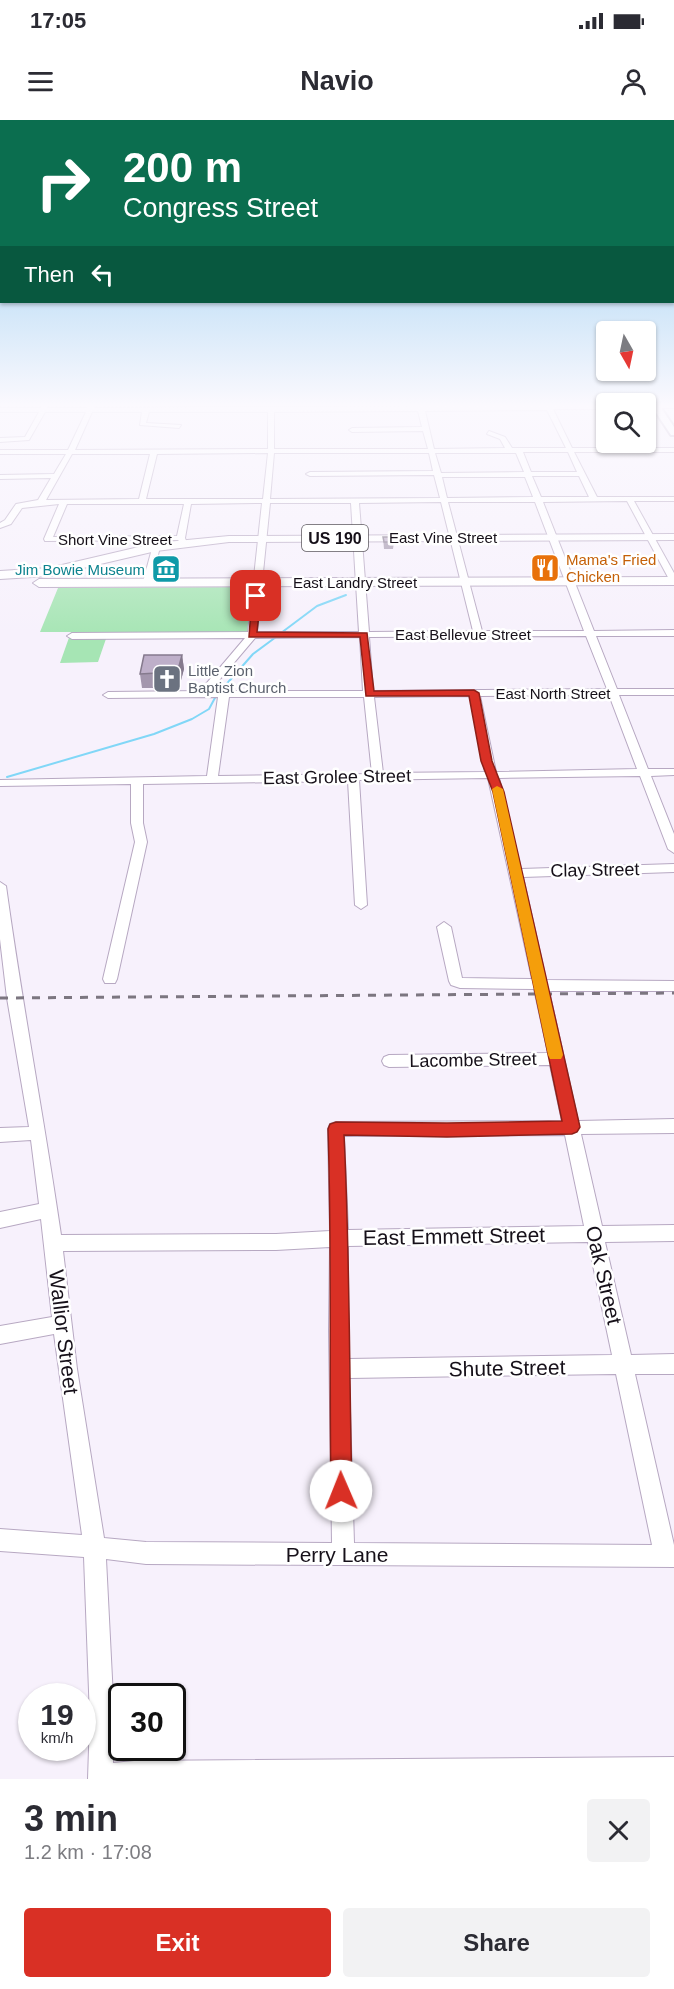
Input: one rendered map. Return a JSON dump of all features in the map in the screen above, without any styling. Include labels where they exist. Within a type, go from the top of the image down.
[{"type":"highway","name":"East Vine Street","points":[[0,576],[67,568],[182,541],[262,538],[674,537]]},
{"type":"highway","points":[[67,568],[57,575],[68,583]]},
{"type":"highway","name":"East Landry Street","points":[[0,583],[674,581]]},
{"type":"street","points":[[41,502],[51,482]]},
{"type":"street","points":[[142,501],[147,482]]},
{"type":"street","points":[[212,779],[215,694],[252,635],[268,482]]},
{"type":"street","points":[[440,482],[478,634]]},
{"type":"street","points":[[532,482],[674,849]]},
{"type":"street","points":[[585,482],[594,499]]},
{"type":"street","points":[[629,499],[674,581]]},
{"type":"street","points":[[0,526],[8,522],[19,506],[41,502],[674,499]]},
{"type":"street","points":[[355,500],[364,635],[378,777]]},
{"type":"street","points":[[182,541],[188,501]]},
{"type":"street","name":"Short Vine Street","points":[[64,502],[48,539],[182,541]]},
{"type":"street","points":[[147,582],[156,547]]},
{"type":"street","name":"East Bellevue Street","points":[[72,636],[674,633]]},
{"type":"street","name":"East North Street","points":[[108,695],[674,692]]},
{"type":"street","name":"Oak Street","points":[[474,693],[492,775],[498,792],[624,1366],[669,1556]]},
{"type":"street","name":"East Grolee Street","points":[[0,783],[674,772]]},
{"type":"street","points":[[353,777],[361,905]]},
{"type":"street","points":[[110,979],[141,842],[137,823],[137,781]]},
{"type":"street","name":"Clay Street","points":[[515,873],[674,868]]},
{"type":"street","name":"Wallior Street","points":[[0,886],[14,998],[38,1133],[67,1369],[95,1549],[102,1718],[101,1777]]},
{"type":"street","points":[[444,927],[456,981],[474,985],[541,990],[559,987],[674,986]]},
{"type":"street","name":"Lacombe Street","points":[[389,1061],[556,1059]]},
{"type":"street","points":[[343,1553],[336,1129],[447,1130],[674,1126]]},
{"type":"street","points":[[0,1135],[38,1133]]},
{"type":"street","points":[[0,1220],[48,1209]]},
{"type":"street","name":"East Emmett Street","points":[[53,1243],[674,1233]]},
{"type":"street","points":[[0,1335],[62,1324]]},
{"type":"street","name":"Shute Street","points":[[339,1369],[674,1364]]},
{"type":"street","name":"Perry Lane","points":[[0,1540],[57,1543],[146,1553],[669,1556]]},
{"type":"street","points":[[101,1777],[145,1773],[674,1769]]},
{"type":"green space","points":[[252,587],[247,632],[108,633],[98,662],[60,663],[71,632],[40,632],[58,588]]},
{"type":"building","points":[[383,537],[392,537],[394,542],[384,542]]},
{"type":"building","points":[[538,556],[549,556],[552,563],[540,563]]},
{"type":"building","points":[[144,655],[182,655],[178,670],[157,670],[157,673],[140,674]]},
{"type":"waterway","points":[[281,633],[317,606],[346,595]]},
{"type":"waterway","points":[[7,777],[154,734],[192,719],[209,709],[216,696],[253,654],[276,637]]},
{"type":"railway","points":[[0,998],[674,993]]},
{"type":"slow traffic","points":[[497,789],[555,1055]]},
{"type":"place","name":"Mama's Fried Chicken","points":[[545,568]]},
{"type":"place","name":"Jim Bowie Museum","points":[[166,569]]},
{"type":"place","name":"Little Zion Baptist Church","points":[[167,679]]},
{"type":"route","points":[[256,596],[252,635],[364,635],[369,694],[474,693],[487,761],[497,786],[572,1127],[447,1130],[336,1129],[341,1491]]}]
